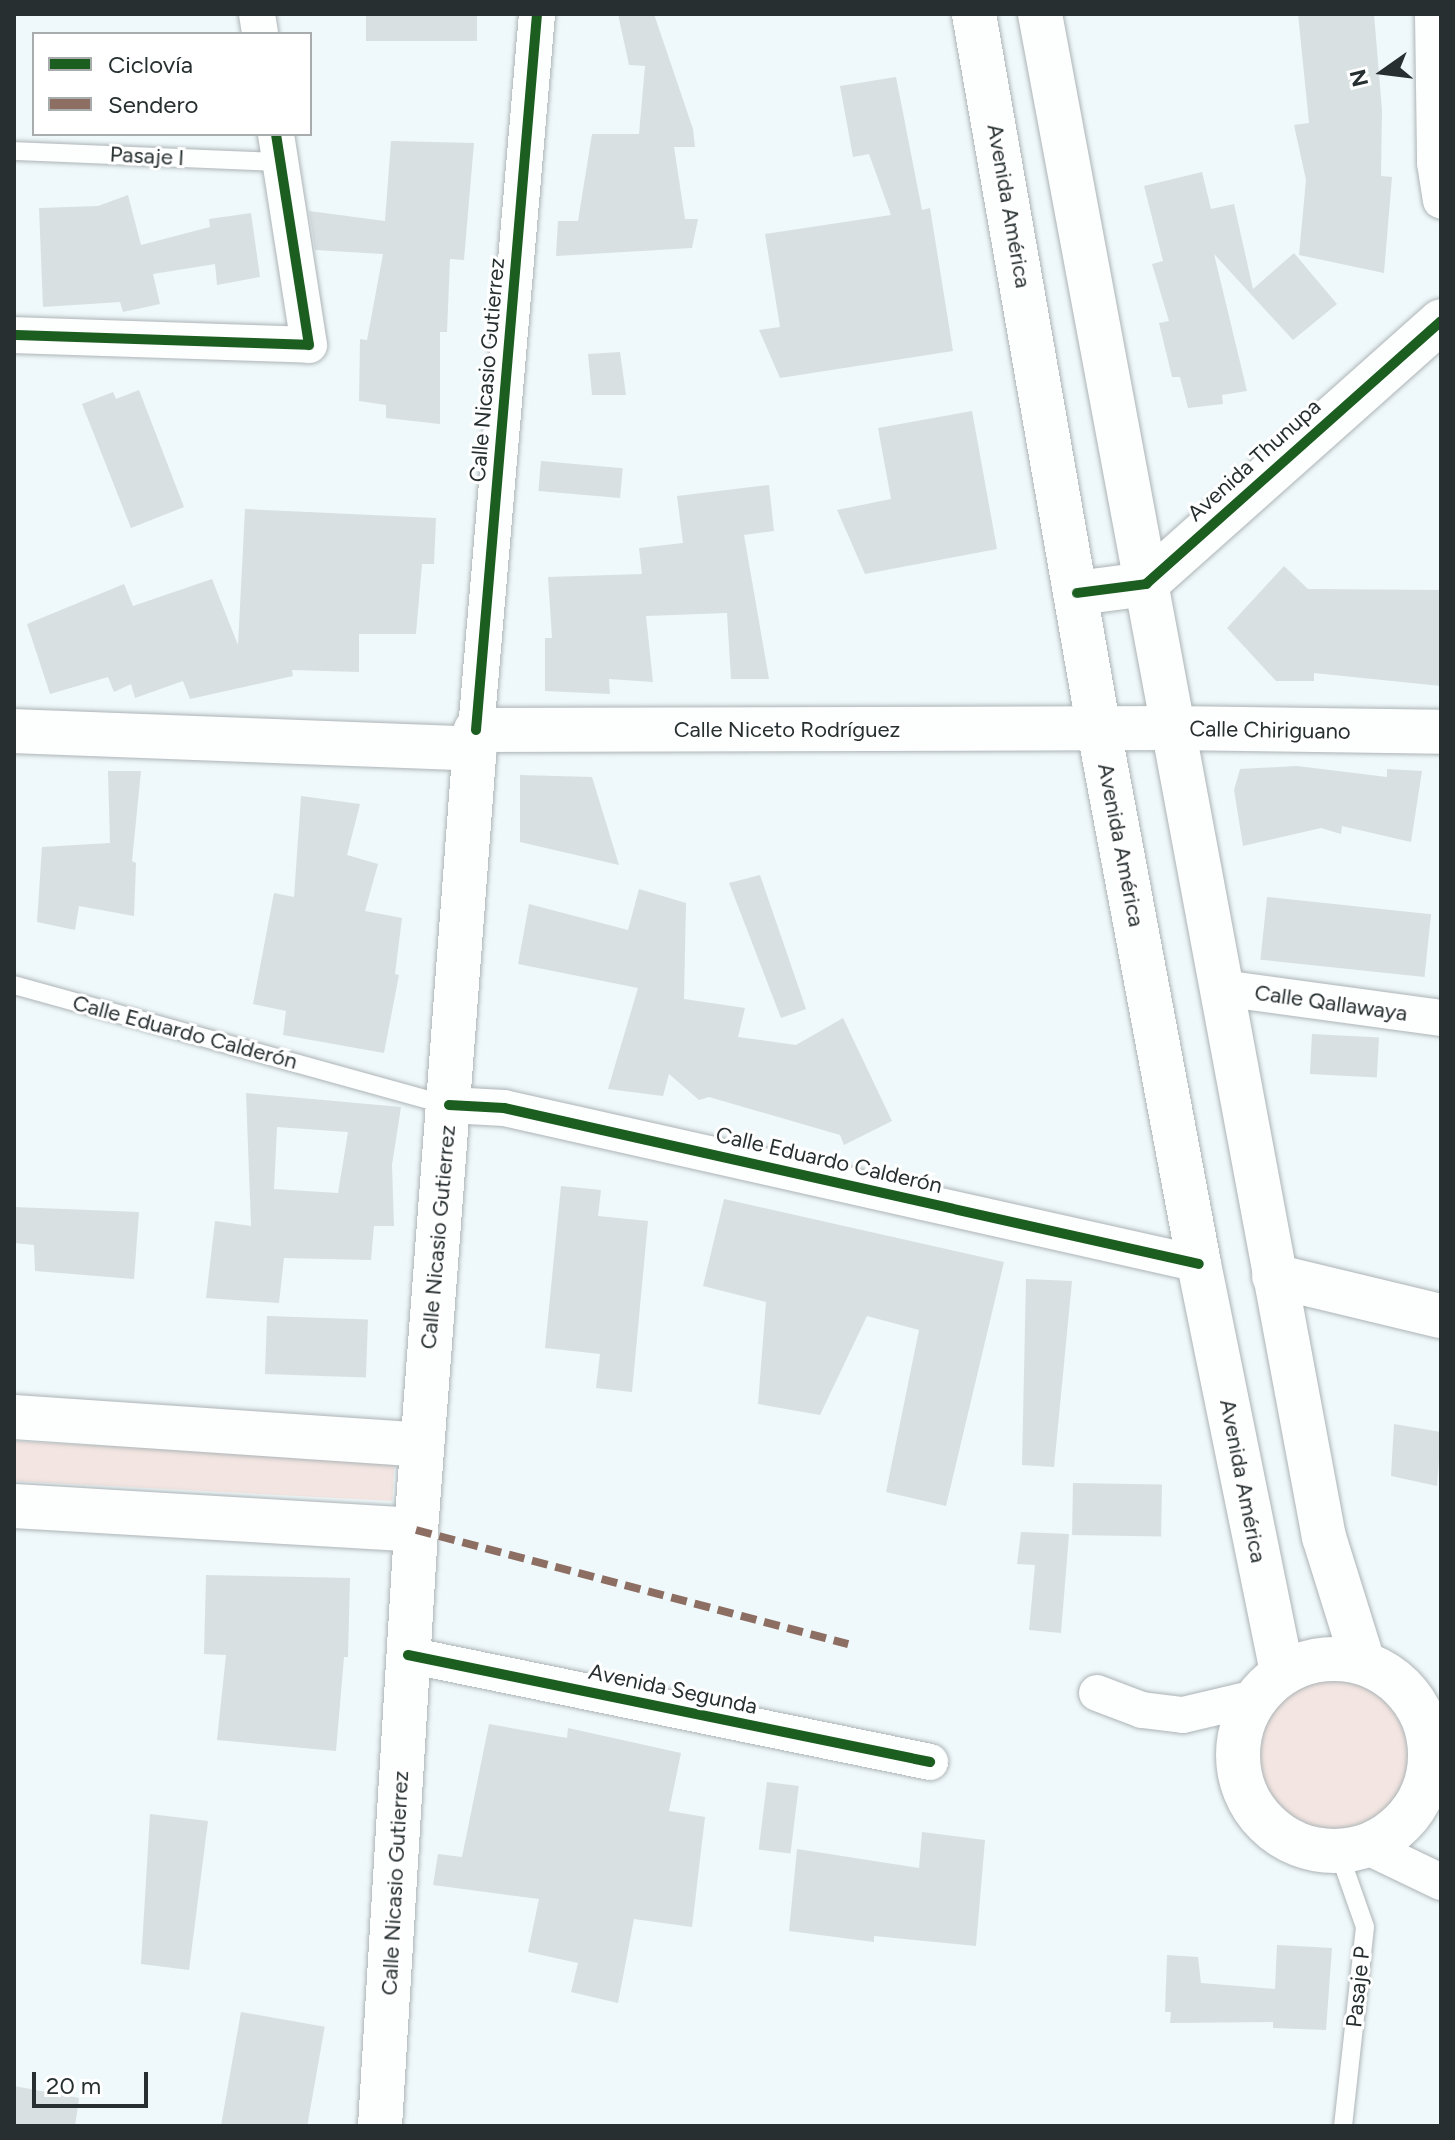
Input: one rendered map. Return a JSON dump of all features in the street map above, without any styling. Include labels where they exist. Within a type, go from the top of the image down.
[{"type":"main road","name":"Avenida América","points":[[974,14],[1099,730],[1199,1264],[1268,1686]]},
{"type":"main road","points":[[1040,14],[1324,1537],[1363,1662]]},
{"type":"main road","name":"Avenida Thunupa","points":[[1146,584],[1441,321]]},
{"type":"main road","points":[[1077,593],[1146,584]]},
{"type":"main road","name":"Calle Chiriguano","points":[[1099,730],[1171,728],[1441,732]]},
{"type":"main road","name":"Calle Niceto Rodríguez","points":[[14,731],[475,739],[1099,730]]},
{"type":"main road","name":"Calle Nicasio Gutierrez","points":[[380,2126],[416,1530],[475,739]]},
{"type":"main road","points":[[1274,1276],[1441,1316]]},
{"type":"main road","points":[[14,1417],[422,1445]]},
{"type":"main road","points":[[14,1506],[416,1530]]},
{"type":"main road","points":[[1321,1659],[1363,1662],[1389,1675],[1410,1695],[1436,1752],[1415,1808],[1395,1831],[1354,1850],[1307,1849],[1280,1835],[1257,1814],[1243,1787],[1237,1757],[1241,1727],[1268,1686],[1321,1659]]},
{"type":"street","name":"Calle Nicasio Gutierrez","points":[[475,739],[537,14]]},
{"type":"street","points":[[1433,14],[1435,163],[1441,201]]},
{"type":"street","points":[[14,335],[309,345],[278,148]]},
{"type":"street","name":"Calle Qallawaya","points":[[1222,988],[1441,1018]]},
{"type":"street","name":"Calle Eduardo Calderón","points":[[449,1105],[504,1108],[1199,1264]]},
{"type":"street","name":"Avenida Segunda","points":[[408,1655],[930,1762]]},
{"type":"street","points":[[1097,1693],[1142,1710],[1183,1715],[1268,1686]]},
{"type":"street","points":[[1354,1850],[1441,1882]]},
{"type":"lane","name":"Pasaje I","points":[[14,151],[278,148]]},
{"type":"lane","name":"Calle Eduardo Calderón","points":[[14,985],[449,1105]]},
{"type":"lane","name":"Pasaje P","points":[[1343,2126],[1365,1927],[1354,1850]]},
{"type":"shaded area","points":[[14,1441],[394,1461],[392,1501],[14,1481]]},
{"type":"shaded area","points":[[1333,1681],[1363,1687],[1388,1703],[1404,1728],[1410,1758],[1404,1788],[1388,1813],[1363,1829],[1333,1835],[1303,1829],[1278,1813],[1262,1788],[1256,1758],[1262,1728],[1278,1703],[1303,1687]]},
{"type":"building","points":[[366,14],[477,14],[477,41],[366,41]]},
{"type":"building","points":[[618,14],[654,14],[693,129],[695,147],[674,147],[685,219],[698,219],[692,248],[556,256],[558,221],[578,221],[592,134],[639,134],[645,66],[629,65]]},
{"type":"building","points":[[1298,14],[1374,14],[1382,110],[1381,176],[1392,177],[1384,273],[1299,255],[1306,180],[1294,125],[1309,123]]},
{"type":"building","points":[[896,77],[922,210],[930,208],[953,351],[780,378],[759,330],[780,327],[765,234],[891,215],[869,154],[853,157],[840,86]]},
{"type":"building","points":[[391,141],[474,143],[464,260],[450,259],[447,332],[440,332],[440,424],[386,418],[386,405],[359,401],[360,339],[367,340],[383,254],[315,250],[309,211],[385,221]]},
{"type":"building","points":[[1202,172],[1211,209],[1234,204],[1253,289],[1294,253],[1337,304],[1293,340],[1214,254],[1247,391],[1222,395],[1223,404],[1188,408],[1180,377],[1172,377],[1159,323],[1169,321],[1152,264],[1163,261],[1144,186]]},
{"type":"building","points":[[128,195],[141,245],[210,227],[209,219],[251,213],[260,277],[217,285],[215,264],[153,274],[160,304],[123,312],[120,302],[43,307],[39,208],[98,206]]},
{"type":"building","points":[[620,352],[626,395],[592,395],[588,354]]},
{"type":"building","points":[[139,390],[184,507],[131,528],[82,404],[113,392],[116,399]]},
{"type":"building","points":[[972,411],[997,549],[865,574],[837,510],[891,499],[878,428]]},
{"type":"building","points":[[541,461],[623,468],[620,498],[538,491]]},
{"type":"building","points":[[769,485],[774,531],[744,535],[769,679],[731,679],[727,613],[646,616],[653,682],[609,679],[610,694],[545,691],[545,638],[552,638],[548,577],[642,574],[639,548],[683,543],[677,496]]},
{"type":"building","points":[[245,509],[436,518],[434,564],[422,564],[416,634],[359,634],[359,672],[292,670],[293,676],[190,699],[183,681],[135,698],[131,684],[114,692],[108,677],[50,694],[27,624],[124,584],[133,606],[212,579],[238,645]]},
{"type":"building","points":[[1284,566],[1308,589],[1441,590],[1441,686],[1314,673],[1314,681],[1276,681],[1227,628]]},
{"type":"building","points":[[1297,766],[1387,777],[1387,769],[1422,771],[1411,842],[1342,826],[1341,834],[1321,828],[1243,846],[1234,790],[1240,769]]},
{"type":"building","points":[[108,771],[141,771],[132,861],[136,863],[134,916],[79,906],[75,930],[37,922],[42,847],[110,843]]},
{"type":"building","points":[[520,775],[592,777],[619,865],[520,842]]},
{"type":"building","points":[[301,796],[360,804],[347,855],[378,864],[365,911],[402,918],[395,974],[399,975],[384,1053],[283,1035],[286,1011],[253,1004],[274,893],[294,897]]},
{"type":"building","points":[[760,875],[806,1009],[781,1018],[729,883]]},
{"type":"building","points":[[639,889],[686,903],[684,999],[745,1008],[738,1037],[796,1045],[843,1018],[892,1121],[844,1145],[840,1135],[709,1097],[699,1100],[669,1074],[663,1096],[608,1089],[638,988],[518,964],[529,904],[628,930]]},
{"type":"building","points":[[1267,897],[1431,914],[1425,977],[1260,960]]},
{"type":"building","points":[[1312,1034],[1379,1038],[1377,1077],[1310,1074]]},
{"type":"building","points":[[246,1093],[401,1107],[392,1165],[394,1226],[374,1226],[371,1260],[284,1258],[279,1303],[206,1298],[215,1221],[251,1226]],"holes":[[[277,1127],[348,1132],[338,1193],[274,1189]]]},
{"type":"building","points":[[561,1186],[601,1190],[598,1216],[648,1221],[632,1392],[596,1388],[600,1354],[545,1348]]},
{"type":"building","points":[[724,1199],[1004,1262],[946,1506],[886,1492],[919,1330],[867,1316],[820,1415],[758,1404],[766,1302],[703,1286]]},
{"type":"building","points":[[14,1207],[139,1212],[134,1279],[35,1271],[34,1245],[14,1243]]},
{"type":"building","points":[[1026,1279],[1072,1281],[1054,1467],[1022,1465]]},
{"type":"building","points":[[267,1316],[368,1320],[366,1377],[265,1374]]},
{"type":"building","points":[[1394,1424],[1441,1432],[1437,1486],[1391,1476]]},
{"type":"building","points":[[1073,1483],[1162,1485],[1161,1537],[1072,1535]]},
{"type":"building","points":[[1021,1532],[1069,1534],[1061,1633],[1029,1630],[1035,1565],[1017,1564]]},
{"type":"building","points":[[206,1575],[350,1578],[348,1657],[344,1657],[336,1751],[217,1740],[226,1655],[204,1654]]},
{"type":"building","points":[[489,1724],[567,1738],[568,1728],[681,1753],[669,1811],[705,1817],[692,1927],[634,1919],[618,2003],[571,1992],[578,1963],[528,1952],[539,1899],[433,1885],[438,1854],[462,1857]]},
{"type":"building","points":[[767,1782],[799,1786],[790,1853],[759,1849]]},
{"type":"building","points":[[150,1814],[208,1821],[189,1970],[141,1964]]},
{"type":"building","points":[[922,1832],[985,1840],[976,1946],[874,1936],[874,1942],[789,1931],[797,1849],[919,1868]]},
{"type":"building","points":[[1277,1945],[1332,1948],[1326,2030],[1273,2028],[1273,2022],[1170,2023],[1171,2012],[1165,2012],[1167,1955],[1198,1957],[1201,1983],[1275,1989]]},
{"type":"building","points":[[241,2012],[325,2027],[307,2126],[221,2125]]},
{"type":"building","points":[[14,2086],[79,2098],[75,2126],[14,2126]]},
{"type":"marked path","points":[[416,1530],[848,1644]]},
{"type":"cycle path","points":[[476,730],[537,14]]},
{"type":"cycle path","points":[[14,335],[309,345],[276,136]]},
{"type":"cycle path","points":[[1077,593],[1146,584],[1441,321]]},
{"type":"cycle path","points":[[449,1105],[504,1108],[1199,1264]]},
{"type":"cycle path","points":[[408,1655],[930,1762]]}]
